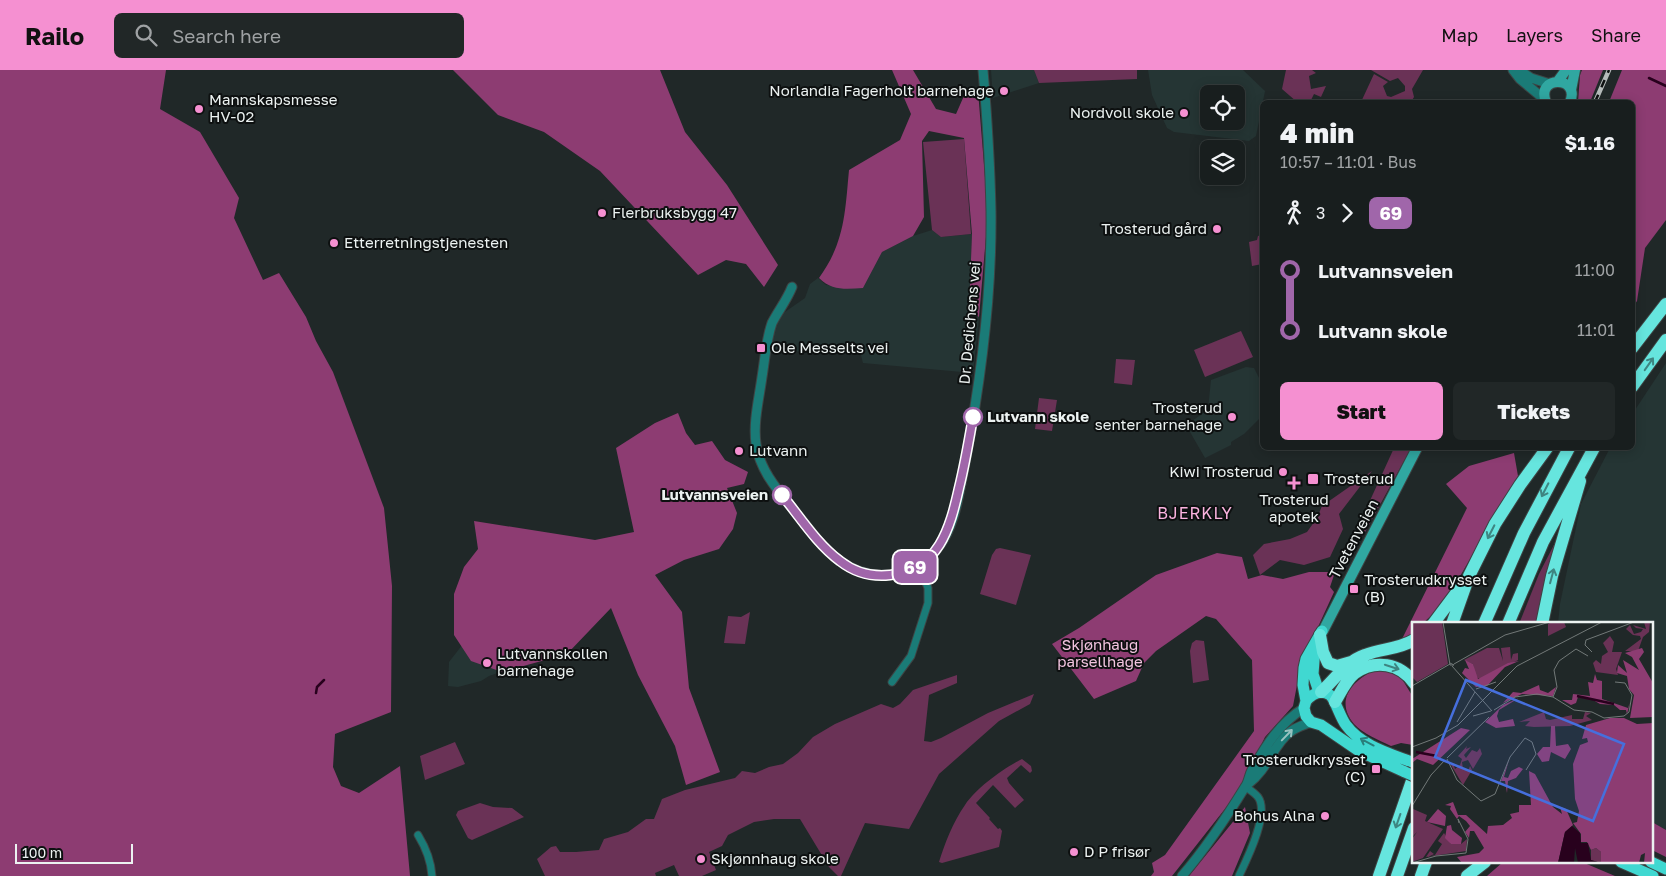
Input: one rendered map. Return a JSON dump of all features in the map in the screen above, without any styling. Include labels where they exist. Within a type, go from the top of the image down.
[{"type":"highway","points":[[1635,344],[1666,304]]},
{"type":"highway","points":[[1635,383],[1666,340]]},
{"type":"highway","points":[[1453,622],[1469,576],[1504,508],[1545,450]]},
{"type":"highway","points":[[1485,622],[1519,542],[1568,450]]},
{"type":"highway","points":[[1509,622],[1543,542],[1593,450]]},
{"type":"highway","points":[[1542,622],[1552,576],[1585,462]]},
{"type":"highway","points":[[1434,622],[1469,576]]},
{"type":"highway","points":[[1319,637],[1326,660],[1333,665],[1378,664],[1390,666],[1400,670],[1412,681]]},
{"type":"highway","name":"Tvetenveien","points":[[1319,637],[1314,674],[1320,692]]},
{"type":"highway","name":"Tvetenveien","points":[[1319,637],[1306,659],[1304,668],[1303,685],[1306,716],[1359,751],[1411,769]]},
{"type":"highway","points":[[1305,704],[1309,697],[1320,692],[1368,654],[1392,650],[1411,642]]},
{"type":"highway","points":[[1316,723],[1332,720],[1353,666]]},
{"type":"highway","points":[[1320,692],[1330,695],[1346,726],[1359,738],[1411,769],[1379,876]]},
{"type":"highway","points":[[1397,876],[1412,834]]},
{"type":"highway","points":[[1654,863],[1666,869]]},
{"type":"highway","points":[[1421,876],[1425,864]]},
{"type":"highway","points":[[1467,876],[1482,864]]},
{"type":"highway","points":[[1626,864],[1653,876]]},
{"type":"main road","points":[[1545,100],[1545,91],[1572,70]]},
{"type":"main road","points":[[1571,100],[1572,70]]},
{"type":"main road","points":[[1554,83],[1567,85],[1571,90]]},
{"type":"main road","name":"Tvetenveien","points":[[1319,637],[1417,450]]},
{"type":"street","name":"Dr. Dedichens vei","points":[[919,565],[939,548],[949,528],[964,465],[980,373],[988,286],[991,212],[983,70]]},
{"type":"street","points":[[1513,70],[1544,100]]},
{"type":"street","points":[[1519,70],[1531,78],[1554,83]]},
{"type":"street","points":[[792,288],[772,325],[765,355],[755,429],[756,445],[763,466],[776,487],[819,541],[843,563],[860,572],[880,575],[894,574],[919,565],[928,588],[928,603],[911,656],[892,682]]},
{"type":"street","points":[[1182,876],[1210,841],[1247,785],[1251,772],[1273,736],[1305,704]]},
{"type":"street","points":[[1247,785],[1258,776],[1287,734],[1298,727],[1316,723]]},
{"type":"street","points":[[1239,876],[1249,854],[1262,810],[1258,796],[1247,785]]},
{"type":"street","points":[[418,835],[430,860],[432,876]]},
{"type":"shaded area","name":"Norlandia Fagerholt barnehage","points":[[991,70],[1034,70],[1039,83],[993,98]]},
{"type":"shaded area","points":[[1034,70],[1137,70],[1137,79],[1039,83]]},
{"type":"shaded area","name":"Nordvoll skole","points":[[1148,70],[1243,70],[1265,91],[1263,100],[1260,100],[1260,116],[1256,136],[1249,141],[1174,132],[1167,128],[1152,95]]},
{"type":"shaded area","points":[[1286,70],[1312,70],[1316,73],[1309,76],[1311,89],[1326,86],[1321,97],[1314,94],[1311,100],[1295,100],[1282,89]]},
{"type":"shaded area","points":[[1371,70],[1423,70],[1412,89],[1414,97],[1412,100],[1362,100],[1374,74],[1388,82],[1383,86],[1387,96],[1391,97],[1405,91],[1405,86],[1398,78],[1390,81]]},
{"type":"shaded area","points":[[964,139],[971,234],[941,237],[932,230],[923,142]]},
{"type":"shaded area","name":"Lutvann skole","points":[[932,230],[942,237],[972,234],[969,310],[979,317],[973,373],[863,363],[859,347],[810,352],[770,350],[773,331],[782,314],[805,298],[810,284],[818,278],[826,285],[863,288],[882,252],[913,236]]},
{"type":"shaded area","points":[[1260,236],[1260,264],[1252,266],[1249,242],[1257,240]]},
{"type":"shaded area","points":[[1241,331],[1253,357],[1205,377],[1194,350]]},
{"type":"shaded area","points":[[1116,359],[1135,360],[1132,385],[1114,383]]},
{"type":"shaded area","points":[[1666,363],[1666,830],[1654,823],[1654,622],[1558,622],[1560,604],[1581,504],[1609,450],[1635,450],[1635,410]]},
{"type":"shaded area","points":[[1246,367],[1254,368],[1260,380],[1260,418],[1244,434],[1231,442],[1231,445],[1205,458],[1186,425],[1208,410],[1211,380]]},
{"type":"shaded area","points":[[1039,398],[1057,400],[1052,431],[1035,429]]},
{"type":"shaded area","points":[[1393,450],[1410,450],[1363,536],[1357,529]]},
{"type":"shaded area","points":[[1372,471],[1339,514],[1343,529],[1330,557],[1304,565],[1280,560],[1260,575],[1253,555],[1264,544],[1290,539],[1307,532],[1317,518],[1322,506]]},
{"type":"shaded area","points":[[1561,531],[1540,622],[1520,622],[1539,574]]},
{"type":"shaded area","points":[[1000,548],[1031,555],[1016,605],[980,594],[992,555],[996,549]]},
{"type":"shaded area","points":[[750,612],[745,644],[724,643],[728,616],[741,617]]},
{"type":"shaded area","points":[[1196,640],[1204,641],[1209,680],[1193,683],[1190,651],[1192,643]]},
{"type":"shaded area","name":"Lutvannskollen barnehage","points":[[463,644],[527,663],[489,676],[481,681],[458,687],[448,686],[449,662]]},
{"type":"shaded area","points":[[957,675],[957,683],[929,695],[924,741],[931,742],[941,738],[988,713],[1034,694],[1030,704],[999,721],[939,774],[909,829],[865,823],[841,876],[838,876],[829,867],[800,819],[774,819],[754,822],[728,835],[722,846],[709,852],[716,870],[702,876],[679,876],[674,865],[655,873],[656,876],[545,876],[537,859],[551,847],[556,846],[560,852],[599,850],[604,839],[628,832],[646,819],[654,819],[662,799],[685,790],[735,778],[742,771],[755,773],[783,764],[798,753],[813,737],[835,724],[881,704],[893,708],[900,704],[913,690]]},
{"type":"shaded area","points":[[455,742],[465,764],[425,780],[420,756]]},
{"type":"shaded area","points":[[1022,759],[1031,766],[1032,771],[1030,773],[1021,765],[1007,778],[1024,800],[1015,808],[993,785],[976,803],[998,829],[1000,828],[1002,831],[999,847],[942,863],[939,862],[953,825],[970,799],[991,779]]},
{"type":"shaded area","points":[[480,803],[493,807],[512,808],[524,817],[472,840],[468,838],[456,815],[458,811]]},
{"type":"green space","points":[[0,70],[166,70],[160,109],[200,132],[239,198],[234,218],[263,280],[279,273],[306,317],[316,341],[333,372],[384,508],[392,586],[391,712],[335,734],[333,767],[341,786],[359,793],[400,766],[410,876],[0,876]]},
{"type":"green space","points":[[453,70],[660,70],[685,132],[727,185],[778,265],[764,287],[746,264],[726,260],[698,275],[600,171],[544,132],[498,115]]},
{"type":"green space","points":[[892,70],[913,70],[936,109],[956,114],[967,89],[978,91],[988,214],[979,317],[969,310],[972,234],[964,138],[929,131],[922,141],[924,217],[913,236],[882,252],[863,288],[845,289],[834,287],[819,278],[828,265],[839,239],[845,213],[849,170],[900,140],[911,114]]},
{"type":"green space","points":[[1582,70],[1603,70],[1591,100],[1578,100]]},
{"type":"green space","points":[[1622,70],[1666,70],[1666,220],[1645,248],[1635,304],[1635,100],[1610,100]]},
{"type":"green space","points":[[678,413],[686,433],[695,445],[712,441],[725,460],[748,472],[744,484],[727,488],[737,513],[733,529],[719,549],[684,560],[655,575],[682,612],[689,688],[720,772],[686,785],[675,746],[638,675],[611,608],[567,654],[502,672],[471,661],[454,635],[454,594],[464,567],[478,549],[474,521],[595,540],[634,532],[616,448],[655,423]]},
{"type":"green space","points":[[1514,453],[1518,476],[1444,604],[1424,622],[1412,622],[1412,633],[1402,639],[1467,508],[1446,484],[1469,466]]},
{"type":"green space","name":"Skjønhaug parsellhage","points":[[1217,553],[1242,557],[1248,579],[1262,575],[1283,579],[1309,572],[1335,572],[1330,587],[1334,592],[1301,664],[1293,706],[1265,737],[1239,791],[1172,876],[1151,876],[1154,872],[1152,863],[1165,855],[1254,731],[1252,660],[1216,619],[1206,616],[1156,651],[1144,663],[1136,681],[1094,699],[1052,644],[1079,628],[1156,575]]},
{"type":"green space","points":[[1375,670],[1390,671],[1402,679],[1412,695],[1412,745],[1401,743],[1391,746],[1362,731],[1348,715],[1346,699],[1349,692],[1353,685]]},
{"type":"green space","points":[[1245,807],[1250,833],[1232,876],[1189,876]]},
{"type":"green space","points":[[1654,823],[1666,830],[1666,857],[1654,851]]},
{"type":"green space","points":[[1501,864],[1587,864],[1615,876],[1487,876]]},
{"type":"waterway","points":[[1649,78],[1666,86]]},
{"type":"waterway","points":[[316,693],[317,687],[324,680]]},
{"type":"railway","points":[[1596,100],[1609,70]]},
{"type":"bus line","name":"69","points":[[782,495],[819,541],[835,558],[843,563],[860,572],[877,575],[894,574],[912,569],[927,560],[939,548],[945,538],[960,484],[973,417]]},
{"type":"place","name":"Norlandia Fagerholt barnehage","points":[[1004,91]]},
{"type":"place","name":"Mannskapsmesse HV-02","points":[[199,109]]},
{"type":"place","name":"Nordvoll skole","points":[[1184,113]]},
{"type":"place","name":"Flerbruksbygg 47","points":[[602,213]]},
{"type":"place","name":"Trosterud gård","points":[[1217,229]]},
{"type":"place","name":"Etterretningstjenesten","points":[[334,243]]},
{"type":"place","name":"Ole Messelts vei","points":[[761,348]]},
{"type":"place","name":"Lutvann skole","points":[[973,417]]},
{"type":"place","name":"Trosterud senter barnehage","points":[[1232,417]]},
{"type":"place","name":"Lutvann","points":[[739,451]]},
{"type":"place","name":"Kiwi Trosterud","points":[[1283,472]]},
{"type":"place","name":"Trosterud","points":[[1313,479]]},
{"type":"place","name":"Trosterud apotek","points":[[1294,483]]},
{"type":"place","name":"Lutvannsveien","points":[[782,495]]},
{"type":"place","name":"Trosterudkrysset (B)","points":[[1354,589]]},
{"type":"place","name":"Lutvannskollen barnehage","points":[[487,663]]},
{"type":"place","name":"Trosterudkrysset (C)","points":[[1376,769]]},
{"type":"place","name":"Bohus Alna","points":[[1325,816]]},
{"type":"place","name":"D P frisør","points":[[1074,852]]},
{"type":"place","name":"Skjønnhaug skole","points":[[701,859]]},
{"type":"district","name":"BJERKLY","points":[[1195,513]]}]
